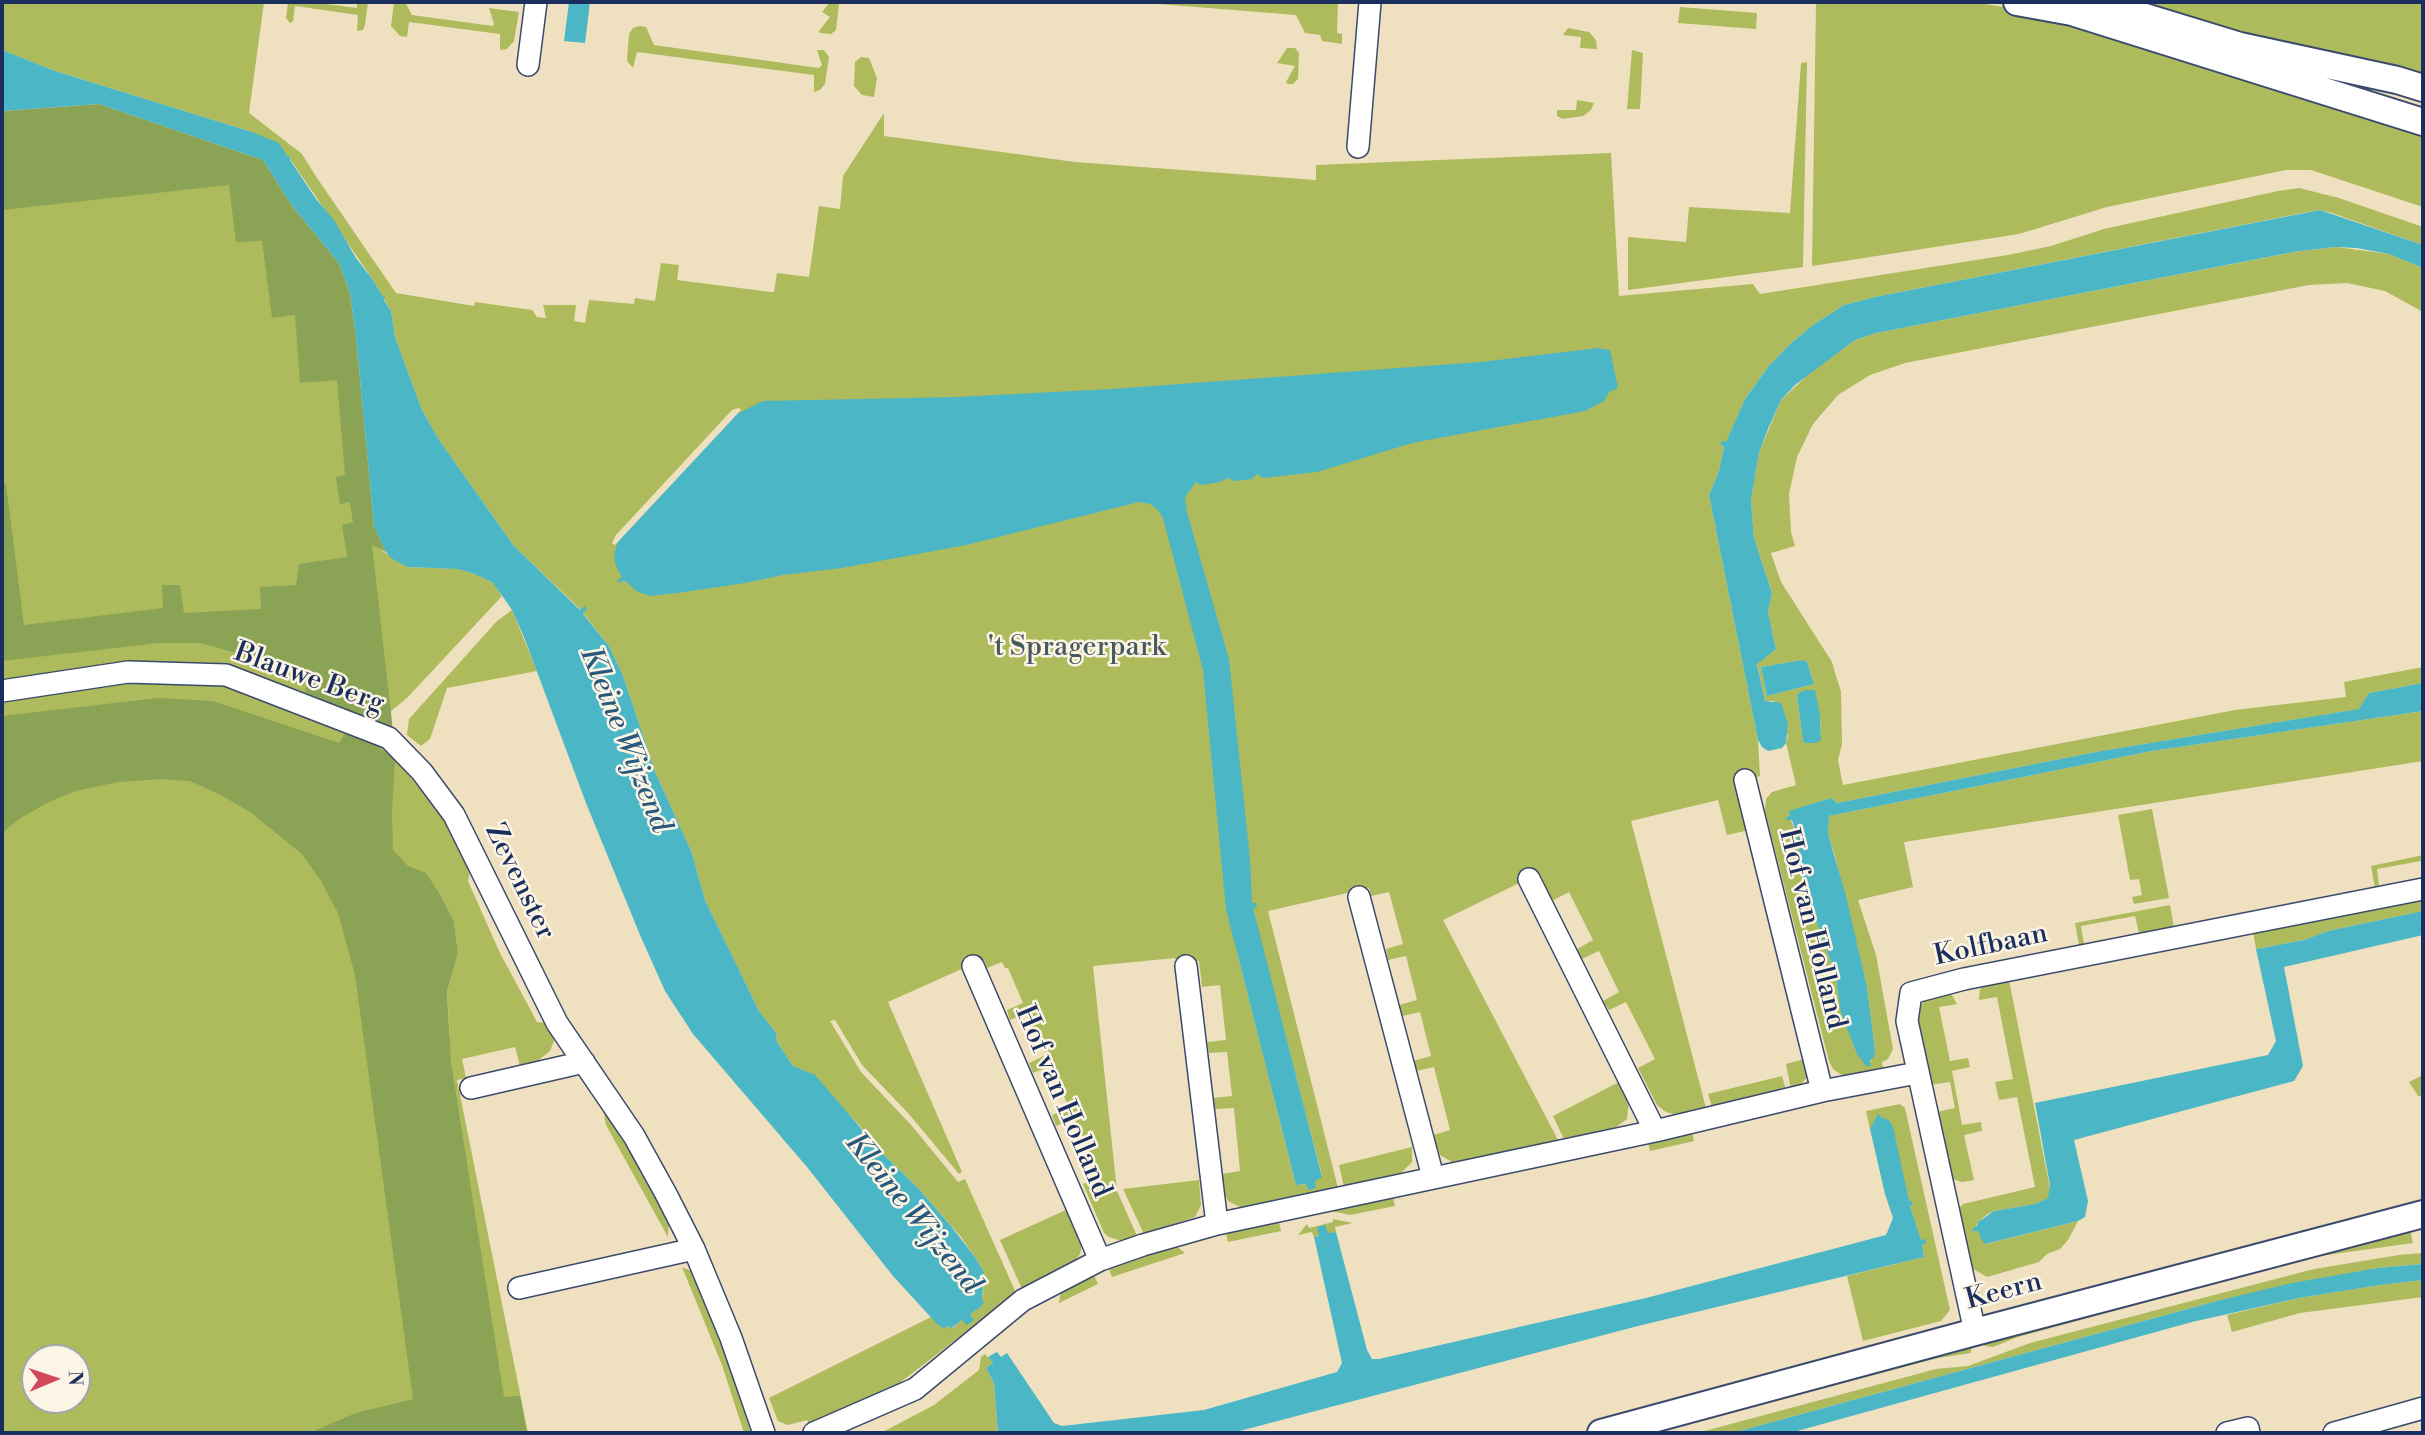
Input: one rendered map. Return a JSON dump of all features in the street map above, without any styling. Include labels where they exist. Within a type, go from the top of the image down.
[{"type":"street","points":[[528,65],[536,2]]},
{"type":"street","points":[[1357,147],[1370,2]]},
{"type":"street","points":[[2017,2],[2072,12],[2423,122]]},
{"type":"street","points":[[2096,2],[2240,46],[2423,88]]},
{"type":"street","name":"Blauwe Berg","points":[[2,691],[128,672],[226,676],[389,738]]},
{"type":"street","name":"Zevenster","points":[[389,738],[422,772],[454,815],[557,1023],[634,1136],[694,1249],[731,1338],[764,1433]]},
{"type":"street","name":"Hof van Holland","points":[[1745,780],[1822,1091]]},
{"type":"street","points":[[1529,878],[1655,1131]]},
{"type":"street","name":"Kolfbaan","points":[[1975,1332],[1906,1021],[1911,993],[1964,979],[2423,889]]},
{"type":"street","points":[[1359,897],[1433,1177]]},
{"type":"street","name":"Hof van Holland","points":[[973,966],[1100,1260]]},
{"type":"street","points":[[1186,966],[1217,1224]]},
{"type":"street","points":[[471,1088],[584,1062]]},
{"type":"street","points":[[814,1433],[915,1389],[1023,1300],[1100,1260],[1217,1224],[1655,1131],[1822,1091],[1917,1073]]},
{"type":"street","name":"Keern","points":[[1601,1433],[2423,1214]]},
{"type":"street","points":[[519,1288],[694,1249]]},
{"type":"street","points":[[2334,1433],[2423,1408]]},
{"type":"street","points":[[2227,1433],[2248,1428],[2249,1433]]},
{"type":"green space","name":"'t Spragerpark","points":[[2,2],[264,2],[249,113],[302,154],[396,293],[474,306],[475,302],[532,310],[537,317],[546,318],[543,305],[576,305],[574,321],[585,323],[589,300],[634,304],[635,298],[655,301],[661,263],[679,265],[677,280],[771,292],[774,292],[777,273],[809,277],[819,206],[840,209],[843,176],[884,113],[884,136],[1075,162],[1316,180],[1316,165],[1611,153],[1619,296],[1753,284],[1760,294],[2008,255],[2051,246],[2104,229],[2299,188],[2339,198],[2423,227],[2423,245],[2332,213],[2320,210],[2308,212],[1844,305],[1813,325],[1768,367],[1745,399],[1726,443],[1721,441],[1720,444],[1724,447],[1719,471],[1709,495],[1758,740],[1760,776],[1748,780],[1749,830],[1727,835],[1718,800],[1631,821],[1706,1108],[1677,1115],[1666,1112],[1657,1105],[1638,1068],[1655,1059],[1626,1002],[1609,1010],[1603,1001],[1619,992],[1599,951],[1582,959],[1577,949],[1593,940],[1569,892],[1552,901],[1538,874],[1443,920],[1558,1140],[1463,1161],[1452,1162],[1440,1155],[1433,1135],[1450,1130],[1434,1067],[1416,1071],[1413,1061],[1431,1056],[1420,1012],[1402,1016],[1399,1005],[1417,1000],[1406,956],[1388,960],[1386,949],[1403,944],[1389,892],[1371,896],[1369,888],[1268,911],[1338,1188],[1242,1208],[1228,1201],[1221,1174],[1240,1171],[1234,1108],[1215,1109],[1213,1098],[1232,1096],[1227,1052],[1209,1053],[1207,1042],[1226,1040],[1220,985],[1202,987],[1199,961],[1188,962],[1188,956],[1183,956],[1183,962],[1176,962],[1175,958],[1093,966],[1117,1191],[1137,1236],[1122,1241],[1104,1233],[1083,1184],[1100,1177],[1074,1118],[1056,1126],[1052,1115],[1069,1108],[1051,1066],[1033,1073],[1029,1063],[1046,1055],[1027,1013],[1010,1020],[1007,1010],[1023,1003],[1008,968],[1005,968],[1002,962],[987,968],[984,960],[975,963],[888,1002],[962,1172],[959,1174],[908,1113],[862,1065],[835,1020],[830,1021],[861,1072],[912,1126],[958,1182],[965,1179],[1016,1293],[897,1385],[810,1427],[807,1420],[788,1425],[778,1421],[769,1398],[931,1317],[937,1324],[953,1328],[962,1320],[974,1320],[970,1314],[981,1307],[984,1272],[961,1237],[918,1188],[810,1074],[793,1066],[777,1042],[776,1033],[759,1011],[705,900],[692,853],[656,774],[622,673],[609,646],[583,613],[585,607],[581,610],[514,546],[439,440],[422,410],[395,337],[391,311],[373,280],[290,159],[252,132],[55,71],[2,50]],"holes":[[[1254,916],[1322,1176],[1308,1189],[1306,1184],[1296,1185],[1237,952]]]},
{"type":"green space","points":[[288,2],[357,8],[357,2],[368,2],[365,25],[363,30],[357,31],[358,15],[295,6],[293,21],[290,23],[286,18]]},
{"type":"green space","points":[[394,2],[405,2],[412,15],[493,26],[489,8],[519,12],[514,41],[507,49],[500,50],[500,34],[409,22],[407,37],[400,36],[391,26]]},
{"type":"green space","points":[[830,2],[839,4],[836,30],[831,34],[820,33],[830,17],[822,12]]},
{"type":"green space","points":[[1133,2],[1338,2],[1337,33],[1342,34],[1342,44],[1322,41],[1320,35],[1305,33],[1296,15]]},
{"type":"green space","points":[[1816,2],[1973,2],[2040,13],[2423,129],[2423,207],[2311,170],[2286,170],[2107,207],[2019,234],[1812,266]]},
{"type":"green space","points":[[2118,2],[2421,2],[2423,81]]},
{"type":"green space","points":[[1680,7],[1757,13],[1756,29],[1678,23]]},
{"type":"green space","points":[[646,27],[654,45],[819,68],[822,65],[817,50],[824,50],[829,57],[825,84],[814,92],[814,75],[637,52],[633,68],[627,61],[629,34],[633,28]]},
{"type":"green space","points":[[1568,28],[1589,32],[1596,40],[1597,49],[1580,48],[1581,37],[1563,35]]},
{"type":"green space","points":[[1287,48],[1295,48],[1299,53],[1298,79],[1293,84],[1286,82],[1295,66],[1277,63]]},
{"type":"green space","points":[[1632,50],[1643,53],[1640,109],[1627,109]]},
{"type":"green space","points":[[861,57],[869,58],[877,78],[874,97],[862,95],[854,86],[855,62]]},
{"type":"green space","points":[[1807,62],[1803,267],[1628,290],[1628,237],[1686,242],[1689,207],[1790,213],[1801,63]]},
{"type":"green space","points":[[1577,100],[1594,103],[1591,110],[1583,116],[1563,119],[1557,116],[1557,110],[1576,110]]},
{"type":"green space","points":[[99,104],[263,160],[293,207],[339,263],[350,293],[356,337],[374,526],[386,552],[372,545],[393,731],[305,692],[310,673],[200,643],[158,643],[2,661],[2,484],[6,484],[24,625],[163,608],[162,585],[180,585],[184,613],[261,609],[260,587],[296,585],[299,564],[347,557],[342,525],[353,522],[350,502],[340,504],[336,477],[345,475],[337,380],[300,383],[295,315],[272,318],[262,241],[236,242],[229,185],[2,210],[2,111]]},
{"type":"green space","points":[[240,169],[334,287],[372,544],[407,567],[457,569],[472,573],[492,582],[502,596],[408,697],[390,712],[396,759],[449,826],[470,870],[468,881],[499,951],[537,1022],[547,1023],[553,1033],[554,1041],[550,1051],[535,1063],[520,1066],[515,1047],[462,1059],[466,1078],[457,1080],[528,1433],[2,1433],[2,194]],"holes":[[[425,873],[454,921],[458,953],[447,992],[450,1041]]]},
{"type":"green space","points":[[2336,247],[2389,254],[2423,268],[2423,312],[2385,291],[2347,283],[2309,285],[1905,363],[1870,375],[1838,395],[1813,424],[1797,457],[1789,494],[1791,532],[1795,546],[1771,553],[1781,582],[1832,662],[1841,691],[1842,744],[1838,760],[1843,785],[2235,710],[2346,697],[2344,682],[2423,667],[2423,683],[2369,693],[2360,709],[2101,751],[1837,803],[1831,798],[1801,808],[1787,820],[1791,820],[1797,837],[1804,886],[1835,973],[1838,994],[1857,1054],[1869,1066],[1875,1051],[1867,987],[1828,834],[1829,816],[2152,751],[2423,711],[2423,761],[1904,842],[1913,887],[1858,900],[1876,955],[1893,1049],[1888,1059],[1882,1062],[1883,1069],[1849,1077],[1840,1074],[1833,1069],[1829,1061],[1765,811],[1766,799],[1772,792],[1796,785],[1786,743],[1788,736],[1774,701],[1765,701],[1757,663],[1776,649],[1768,612],[1772,593],[1754,538],[1751,500],[1759,453],[1781,400],[1811,372],[1855,340],[1876,333],[2300,251]],"holes":[[[1802,660],[1807,662],[1814,684],[1767,696],[1761,667]],[[1797,696],[1820,715],[1821,735],[1802,734]]]},
{"type":"green space","points":[[512,610],[537,671],[447,688],[430,739],[421,746],[407,735],[409,719],[497,621]]},
{"type":"green space","points":[[158,698],[213,701],[339,743],[348,729],[395,759],[393,850],[408,866],[426,873],[454,921],[458,953],[447,992],[451,1062],[504,1397],[520,1396],[527,1433],[309,1433],[356,1413],[413,1399],[355,975],[338,913],[321,881],[302,854],[250,812],[190,781],[161,779],[118,782],[76,791],[19,819],[2,833],[2,716]]},
{"type":"green space","points":[[2152,809],[2169,898],[2134,904],[2132,897],[2142,895],[2139,879],[2130,880],[2118,815]]},
{"type":"green space","points":[[2423,855],[2423,870],[2421,861],[2377,869],[2379,886],[2375,888],[2371,866]]},
{"type":"green space","points":[[2423,899],[2423,911],[2256,949],[2253,932]]},
{"type":"green space","points":[[2170,905],[2174,927],[2139,933],[2135,916],[2081,926],[2084,944],[2079,945],[2075,923]]},
{"type":"green space","points":[[2009,980],[2051,1193],[2048,1198],[2035,1204],[1994,1211],[1986,1215],[1978,1222],[1973,1232],[1979,1231],[1986,1244],[2078,1221],[2060,1249],[2047,1254],[2039,1262],[1987,1277],[1970,1267],[1959,1208],[1963,1204],[2035,1187],[2017,1097],[1999,1100],[1995,1082],[2013,1079],[1997,997],[1979,1000],[1983,985]]},
{"type":"green space","points":[[1947,992],[1957,1004],[1939,1007],[1950,1061],[1968,1058],[1970,1067],[1952,1071],[1962,1125],[1981,1122],[1982,1131],[1964,1135],[1974,1180],[1962,1182],[1952,1179],[1936,1112],[1955,1108],[1950,1082],[1930,1085],[1917,1018],[1917,1011],[1927,997]]},
{"type":"green space","points":[[1808,1058],[1807,1077],[1799,1087],[1791,1090],[1786,1064]]},
{"type":"green space","points":[[2423,1075],[2423,1096],[2418,1096],[2409,1082]]},
{"type":"green space","points":[[1782,1076],[1786,1090],[1712,1107],[1708,1094]]},
{"type":"green space","points":[[1619,1082],[1629,1100],[1627,1119],[1616,1127],[1564,1139],[1553,1116]]},
{"type":"green space","points":[[602,1104],[630,1148],[669,1220],[668,1237],[606,1125]]},
{"type":"green space","points":[[1900,1104],[1905,1108],[1950,1310],[1941,1321],[1863,1341],[1847,1276],[1924,1257],[1922,1244],[1926,1243],[1921,1241],[1910,1206],[1889,1120],[1877,1119],[1870,1129],[1866,1111]]},
{"type":"green space","points":[[1692,1132],[1694,1141],[1650,1151],[1648,1142]]},
{"type":"green space","points":[[1412,1147],[1412,1162],[1399,1175],[1344,1187],[1339,1165]]},
{"type":"green space","points":[[1199,1180],[1201,1205],[1195,1217],[1144,1234],[1123,1189]]},
{"type":"green space","points":[[1393,1197],[1395,1206],[1350,1215],[1331,1211]]},
{"type":"green space","points":[[1068,1209],[1083,1241],[1080,1254],[1074,1262],[1022,1289],[1000,1240]]},
{"type":"green space","points":[[1333,1219],[1353,1223],[1335,1227],[1336,1232],[1314,1237],[1312,1232],[1298,1235],[1307,1224],[1309,1228],[1333,1222]]},
{"type":"green space","points":[[1279,1222],[1281,1231],[1228,1242],[1226,1234]]},
{"type":"green space","points":[[2410,1229],[2413,1243],[2320,1256],[2167,1296],[2166,1291]]},
{"type":"green space","points":[[1176,1246],[1185,1253],[1112,1277],[1109,1269]]},
{"type":"green space","points":[[2423,1253],[2423,1264],[2378,1268],[2217,1301],[1732,1433],[1697,1433],[1936,1369],[1968,1366],[2030,1343],[2314,1269]]},
{"type":"green space","points":[[682,1267],[691,1271],[709,1306],[737,1383],[751,1433],[744,1433],[722,1365]]},
{"type":"green space","points":[[1094,1275],[1098,1284],[1059,1303],[1061,1291]]},
{"type":"green space","points":[[2423,1280],[2423,1297],[2300,1313],[2232,1332],[2227,1315],[2299,1298]]},
{"type":"green space","points":[[2160,1293],[2161,1298],[2018,1337],[1993,1347],[1985,1346],[1983,1341]]},
{"type":"green space","points":[[1972,1343],[1971,1353],[1938,1358],[1726,1414],[1725,1410]]},
{"type":"green space","points":[[985,1354],[993,1363],[986,1368],[994,1383],[998,1433],[881,1433],[934,1405],[979,1370],[981,1357]]},
{"type":"water","points":[[569,2],[590,2],[585,43],[564,41]]},
{"type":"water","name":"Kleine Wijzend","points":[[2,50],[55,71],[252,132],[279,143],[288,157],[290,156],[316,199],[334,220],[356,258],[385,297],[384,300],[391,311],[395,337],[422,410],[439,440],[514,546],[580,610],[585,606],[587,609],[583,614],[609,646],[622,673],[656,774],[692,853],[705,900],[759,1011],[776,1033],[777,1042],[793,1066],[815,1075],[884,1155],[918,1188],[951,1226],[984,1272],[984,1301],[981,1307],[970,1314],[974,1320],[967,1325],[962,1320],[952,1328],[946,1326],[945,1329],[937,1324],[893,1276],[807,1167],[693,1034],[665,991],[640,935],[586,803],[524,637],[512,610],[492,582],[457,569],[407,567],[386,552],[374,526],[350,293],[339,263],[293,207],[263,160],[99,104],[2,111]]},
{"type":"water","points":[[2320,210],[2423,245],[2423,268],[2389,254],[2357,248],[2299,251],[1876,333],[1855,340],[1795,385],[1781,400],[1768,429],[1759,453],[1751,500],[1754,538],[1772,593],[1768,612],[1776,649],[1757,664],[1765,701],[1781,703],[1788,724],[1786,743],[1782,748],[1768,751],[1762,747],[1758,740],[1709,495],[1719,471],[1724,447],[1720,444],[1721,441],[1726,442],[1745,399],[1768,367],[1790,344],[1844,305],[1875,297]]},
{"type":"water","points":[[1598,348],[1610,350],[1618,388],[1609,392],[1604,401],[1585,411],[1412,443],[1317,472],[1263,478],[1257,474],[1252,479],[1235,481],[1227,478],[1201,485],[1196,482],[1185,497],[1229,659],[1250,859],[1252,903],[1256,903],[1257,907],[1253,908],[1322,1177],[1315,1181],[1316,1188],[1308,1190],[1306,1184],[1296,1185],[1226,909],[1203,670],[1163,518],[1158,510],[1150,504],[1139,502],[966,545],[842,568],[677,593],[650,596],[638,592],[624,580],[620,583],[617,581],[622,577],[614,555],[619,537],[734,413],[763,401],[956,397],[1112,389],[1481,362]]},
{"type":"water","points":[[1802,660],[1807,662],[1814,684],[1767,696],[1761,667]]},
{"type":"water","points":[[2423,683],[2423,711],[2152,751],[1829,816],[1828,834],[1846,896],[1867,987],[1875,1051],[1870,1061],[1871,1066],[1866,1066],[1857,1054],[1841,1013],[1835,973],[1804,887],[1797,837],[1792,820],[1787,820],[1786,817],[1790,816],[1789,811],[1831,798],[1837,803],[2101,751],[2359,709],[2369,693]]},
{"type":"water","points":[[1805,690],[1815,690],[1820,715],[1821,740],[1815,743],[1804,743],[1802,734],[1797,696]]},
{"type":"water","points":[[2423,911],[2423,935],[2284,967],[2303,1066],[2294,1081],[2074,1140],[2088,1201],[2085,1217],[1985,1244],[1979,1231],[1973,1232],[1978,1222],[1994,1211],[2035,1204],[2048,1198],[2050,1185],[2035,1103],[2268,1055],[2276,1041],[2256,949]]},
{"type":"water","points":[[1878,1114],[1889,1120],[1893,1127],[1909,1201],[1913,1204],[1910,1206],[1921,1240],[1925,1239],[1926,1243],[1922,1245],[1924,1257],[1638,1326],[1232,1433],[998,1433],[994,1383],[986,1368],[993,1363],[988,1357],[997,1352],[1001,1357],[1007,1353],[1054,1423],[1062,1426],[1204,1410],[1337,1372],[1342,1363],[1314,1237],[1319,1236],[1317,1227],[1325,1225],[1328,1233],[1336,1232],[1367,1350],[1372,1359],[1646,1298],[1886,1235],[1893,1218],[1870,1129]]},
{"type":"water","points":[[2423,1264],[2423,1280],[2299,1298],[2192,1322],[1790,1433],[1732,1433],[2217,1301],[2292,1283],[2378,1268]]},
{"type":"pier","points":[[732,410],[741,410],[615,545],[612,543],[616,535]]}]
